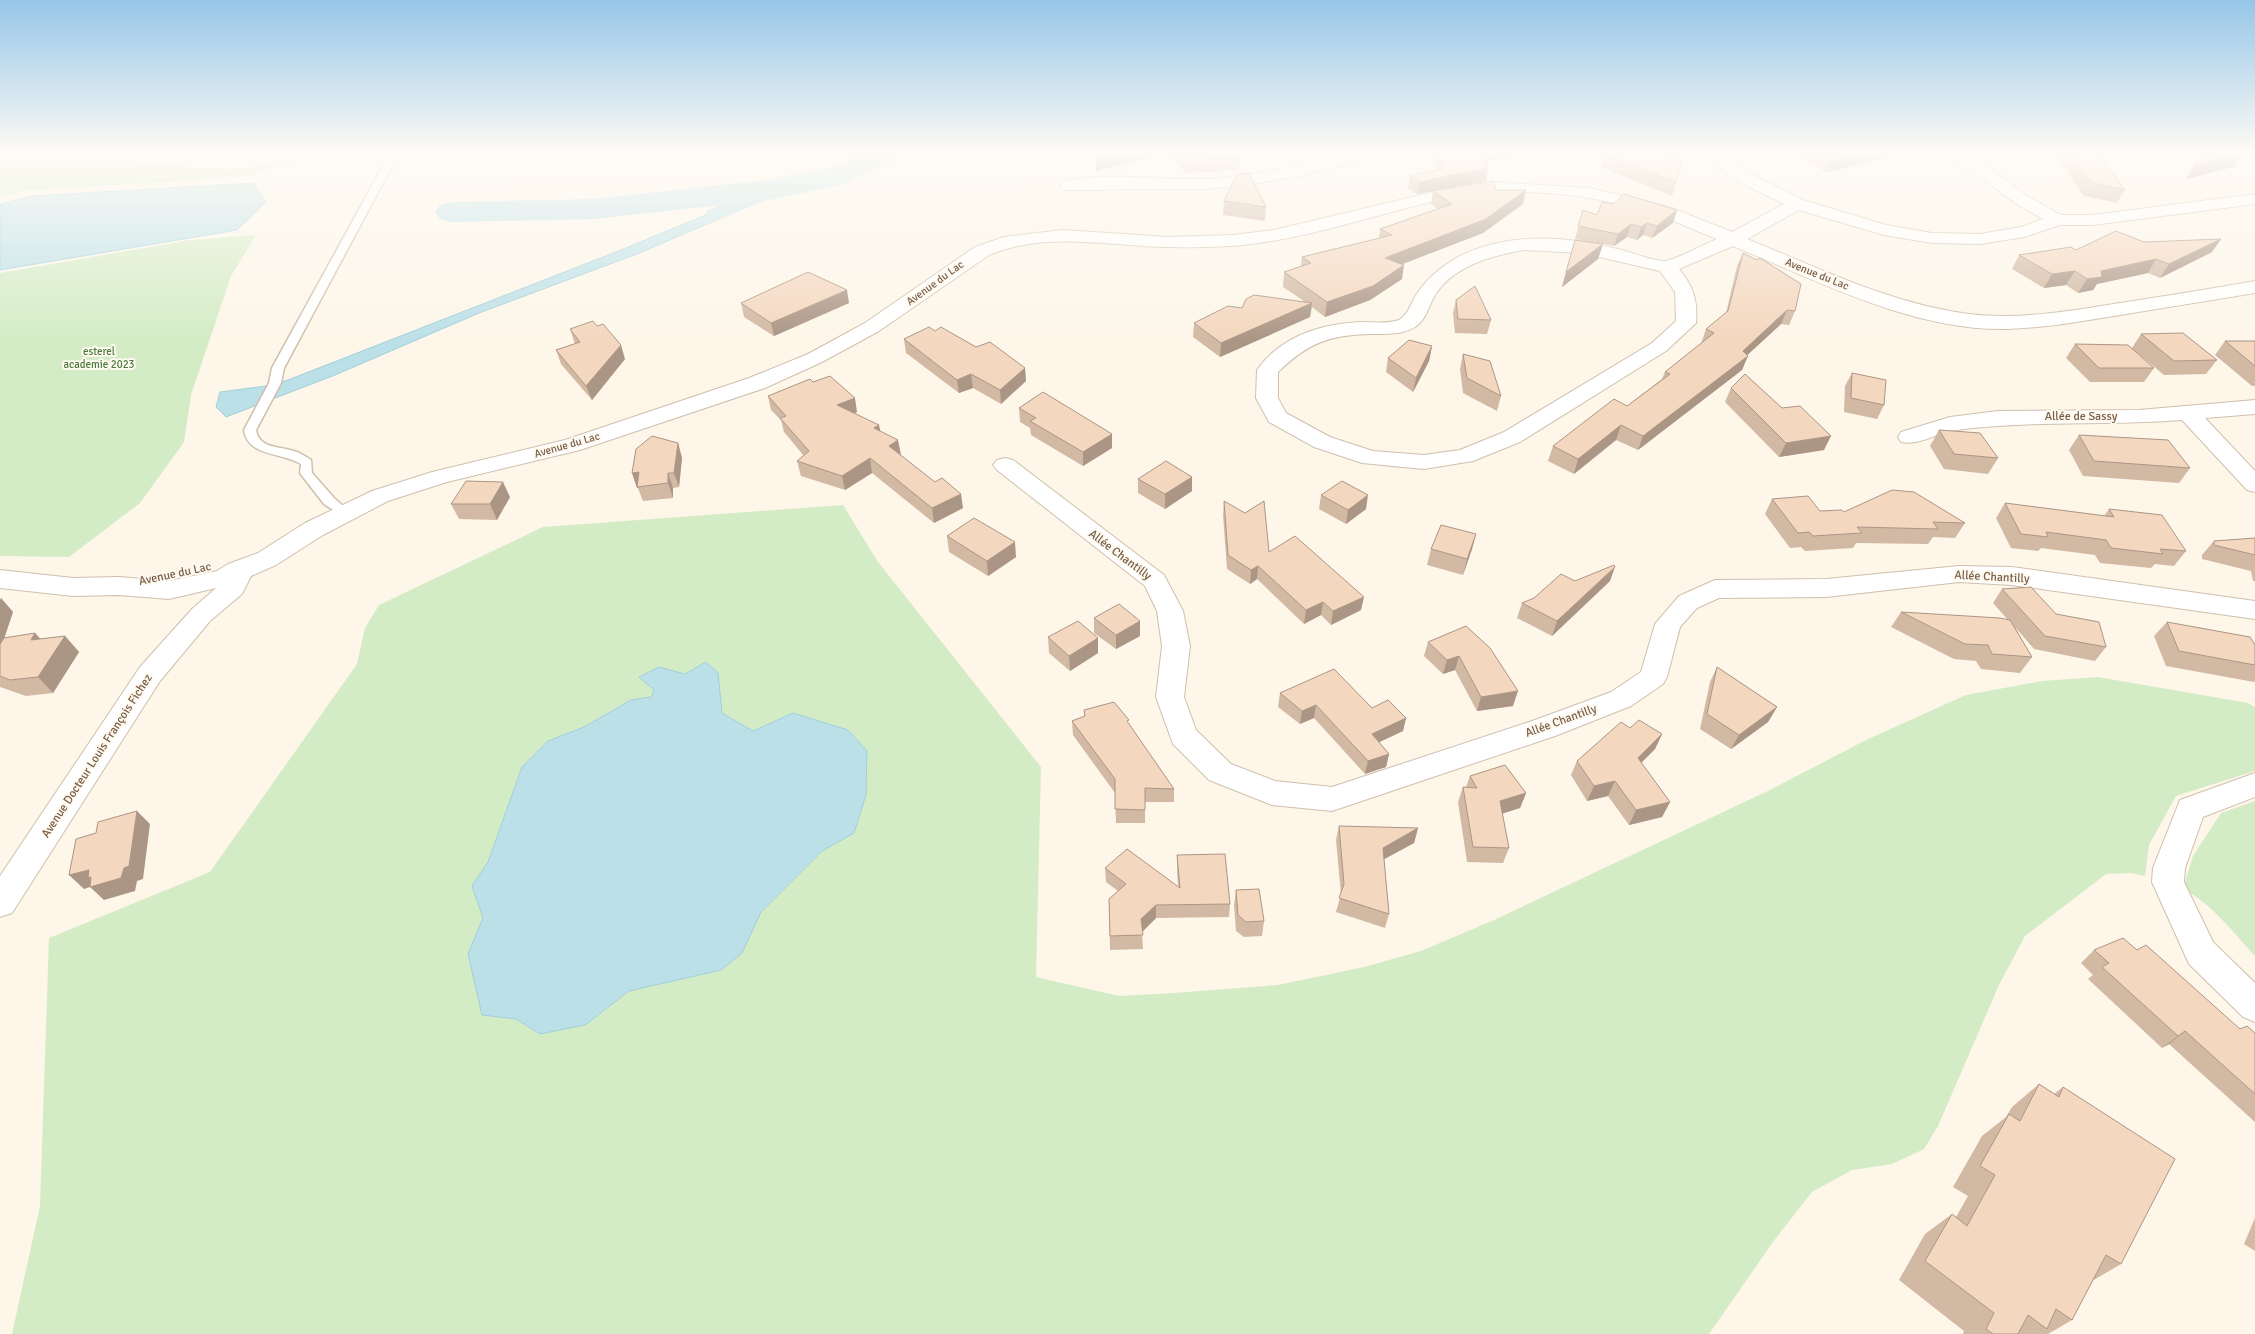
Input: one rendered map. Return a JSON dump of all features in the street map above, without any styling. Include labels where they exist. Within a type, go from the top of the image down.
[{"type":"street","name":"Avenue du Lac","points":[[119,586],[169,590],[234,566],[267,559],[314,529],[380,496],[411,485],[572,445],[758,383],[815,358],[872,327],[977,253],[1018,239],[1064,235],[1168,242],[1233,240],[1274,235],[1357,215]]},
{"type":"street","name":"Avenue du Lac","points":[[1674,215],[1881,300],[1924,312],[1969,320],[2006,323],[2060,319],[2255,287]]},
{"type":"street","points":[[1667,266],[1679,281],[1689,301],[1686,323],[1659,347],[1512,437],[1465,456],[1424,462],[1370,458],[1322,442],[1277,417],[1267,398],[1268,370],[1290,347],[1314,334],[1350,329],[1389,328],[1406,324],[1416,317],[1423,299],[1439,278],[1461,261],[1495,248],[1530,243],[1572,246],[1667,266],[1733,239],[1776,215]]},
{"type":"street","points":[[1835,215],[1884,230],[1932,238],[1980,239],[2024,232],[2058,220],[2093,220],[2134,215]]},
{"type":"street","points":[[2050,215],[2058,220]]},
{"type":"street","name":"Allée de Sassy","points":[[1910,437],[1950,424],[1998,418],[2139,417],[2255,407]]},
{"type":"street","points":[[2188,413],[2255,485]]},
{"type":"street","name":"Allée Chantilly","points":[[1005,466],[1154,582],[1170,611],[1176,646],[1170,697],[1183,736],[1220,772],[1280,794],[1332,799],[1545,728],[1621,699],[1653,676],[1668,624],[1688,602],[1715,588],[1826,588],[1959,574],[2012,576],[2255,610]]},
{"type":"street","name":"Avenue Docteur Louis François Fichez","points":[[0,903],[150,674],[200,615],[233,588],[239,577],[234,566]]},
{"type":"street","points":[[200,615],[206,576]]},
{"type":"street","name":"Avenue du Lac","points":[[0,579],[73,587],[119,586],[206,576]]},
{"type":"street","points":[[169,590],[200,615]]},
{"type":"street","points":[[2255,785],[2191,809],[2169,868],[2168,882],[2201,953],[2255,1006]]},
{"type":"lane","points":[[344,513],[329,501],[306,473],[307,463],[299,457],[266,448],[253,442],[250,436],[252,424],[264,404],[278,368],[362,215]]},
{"type":"green space","name":"esterel academie 2023","points":[[256,235],[231,276],[191,395],[184,442],[140,503],[69,557],[0,556],[0,273],[191,240]]},
{"type":"green space","points":[[843,505],[878,562],[1041,767],[1036,977],[1119,996],[1278,985],[1364,967],[1421,951],[1494,920],[1770,790],[1866,740],[1966,695],[2042,681],[2098,677],[2248,703],[2255,707],[2255,771],[2176,796],[2149,845],[2145,876],[2131,873],[2106,874],[2025,936],[1999,985],[1938,1126],[1924,1149],[1892,1164],[1852,1170],[1812,1192],[1773,1242],[1709,1334],[12,1334],[40,1206],[49,938],[210,872],[357,664],[365,628],[379,605],[543,527]]},
{"type":"green space","points":[[2255,801],[2255,956],[2213,910],[2183,889],[2193,856],[2221,813]]},
{"type":"water","points":[[0,215],[252,215],[237,230],[0,270]]},
{"type":"water","points":[[456,215],[511,215],[509,218]]},
{"type":"water","points":[[705,215],[728,215],[637,254],[479,313],[335,375],[226,417],[216,407],[220,392],[266,386],[288,380],[626,248]]},
{"type":"water","points":[[706,662],[718,673],[722,713],[753,731],[793,713],[848,730],[867,751],[866,795],[854,833],[822,851],[761,912],[742,953],[721,970],[629,991],[585,1025],[540,1034],[516,1019],[482,1015],[468,954],[483,918],[472,886],[488,862],[522,767],[548,741],[584,727],[631,700],[651,697],[654,690],[639,677],[659,667],[685,674]]},
{"type":"building","points":[[1420,215],[1491,215],[1486,219],[1385,258],[1404,265],[1373,286],[1327,302],[1284,272],[1311,263],[1302,257],[1392,235],[1380,229]]},
{"type":"building","points":[[1581,215],[1670,215],[1657,226],[1647,223],[1641,227],[1631,224],[1618,234],[1578,226]]},
{"type":"building","points":[[2116,231],[2144,242],[2221,239],[2169,264],[2156,259],[2101,271],[2102,277],[2087,279],[2075,271],[2052,274],[2019,255],[2071,247],[2076,250]]},
{"type":"building","points":[[1575,240],[1603,244],[1566,272]]},
{"type":"building","points":[[1743,253],[1757,260],[1760,258],[1801,284],[1795,311],[1787,310],[1743,351],[1748,356],[1643,436],[1621,425],[1578,459],[1553,446],[1614,399],[1627,406],[1670,374],[1665,372],[1714,333],[1706,329],[1728,311]]},
{"type":"building","points":[[808,272],[847,290],[771,323],[741,303]]},
{"type":"building","points":[[1475,286],[1491,320],[1458,319],[1456,300]]},
{"type":"building","points":[[1254,295],[1312,303],[1221,343],[1194,323],[1228,306],[1242,308],[1246,299]]},
{"type":"building","points":[[593,321],[597,326],[603,324],[621,345],[586,386],[556,350],[580,342],[570,329]]},
{"type":"building","points":[[929,327],[935,331],[941,327],[976,347],[990,342],[1025,368],[1000,390],[971,374],[957,380],[904,339]]},
{"type":"building","points":[[2183,333],[2217,360],[2174,361],[2141,334]]},
{"type":"building","points":[[1409,340],[1432,346],[1416,378],[1388,358]]},
{"type":"building","points":[[2225,341],[2255,341],[2255,366]]},
{"type":"building","points":[[2075,344],[2128,345],[2154,368],[2099,368]]},
{"type":"building","points":[[1463,354],[1490,361],[1501,396],[1467,378]]},
{"type":"building","points":[[1852,373],[1886,380],[1884,405],[1851,398]]},
{"type":"building","points":[[1745,374],[1782,408],[1800,406],[1831,436],[1786,443],[1731,388]]},
{"type":"building","points":[[830,376],[855,398],[837,405],[879,425],[874,428],[898,440],[889,446],[935,482],[942,478],[961,494],[932,508],[870,458],[842,476],[797,461],[809,451],[780,418],[786,416],[768,396],[810,379],[813,382]]},
{"type":"building","points":[[1043,392],[1112,434],[1083,452],[1030,421],[1036,418],[1019,408]]},
{"type":"building","points":[[1939,430],[1980,433],[1998,458],[1954,454]]},
{"type":"building","points":[[2079,435],[2168,440],[2190,468],[2094,461]]},
{"type":"building","points":[[652,436],[678,443],[674,473],[668,473],[668,483],[637,487],[639,472],[632,473],[636,449]]},
{"type":"building","points":[[1166,461],[1192,477],[1165,494],[1138,479]]},
{"type":"building","points":[[466,481],[503,482],[490,504],[451,504]]},
{"type":"building","points":[[1342,481],[1368,495],[1348,510],[1321,495]]},
{"type":"building","points":[[1892,490],[1914,492],[1965,523],[1933,522],[1938,529],[1857,527],[1862,533],[1813,536],[1809,532],[1798,533],[1772,499],[1808,496],[1820,511],[1842,510],[1844,512]]},
{"type":"building","points":[[1224,501],[1245,513],[1264,501],[1269,552],[1295,536],[1364,597],[1333,611],[1323,602],[1306,610],[1258,566],[1251,570],[1228,555]]},
{"type":"building","points":[[2005,503],[2114,517],[2109,509],[2162,515],[2186,551],[2160,549],[2163,554],[2111,548],[2106,540],[2046,532],[2048,537],[2021,534]]},
{"type":"building","points":[[974,518],[1015,542],[987,561],[947,536]]},
{"type":"building","points":[[1441,525],[1476,534],[1467,559],[1431,549]]},
{"type":"building","points":[[2255,538],[2255,555],[2214,545],[2214,541]]},
{"type":"building","points":[[1614,565],[1615,567],[1557,621],[1522,603],[1534,598],[1561,574],[1575,581]]},
{"type":"building","points":[[2031,587],[2056,614],[2099,622],[2106,647],[2045,636],[2002,589]]},
{"type":"building","points":[[1119,604],[1140,621],[1116,635],[1094,618]]},
{"type":"building","points":[[1901,612],[2010,620],[2032,657],[1992,654],[1988,645],[1965,644]]},
{"type":"building","points":[[1078,621],[1098,638],[1069,656],[1048,637]]},
{"type":"building","points":[[2167,622],[2250,637],[2255,645],[2255,665],[2179,651]]},
{"type":"building","points":[[1466,626],[1490,648],[1518,691],[1481,697],[1459,656],[1447,660],[1428,642]]},
{"type":"building","points":[[35,633],[31,640],[65,636],[38,677],[10,680],[0,676],[0,644],[4,638]]},
{"type":"building","points":[[1717,667],[1777,707],[1739,735],[1707,714]]},
{"type":"building","points":[[1334,669],[1372,708],[1388,700],[1406,718],[1372,734],[1389,754],[1368,761],[1316,705],[1302,711],[1280,693]]},
{"type":"building","points":[[1114,702],[1129,720],[1127,721],[1174,789],[1145,788],[1145,810],[1115,809],[1115,779],[1072,721],[1085,716],[1084,710]]},
{"type":"building","points":[[1639,720],[1662,734],[1638,758],[1670,802],[1636,810],[1615,781],[1594,786],[1577,761],[1621,722],[1630,728]]},
{"type":"building","points":[[1505,765],[1526,793],[1500,801],[1509,848],[1473,847],[1463,787],[1477,788],[1470,776]]},
{"type":"building","points":[[137,811],[129,866],[124,868],[121,878],[90,887],[91,877],[88,878],[89,870],[69,875],[76,839],[96,833],[98,822]]},
{"type":"building","points":[[1339,826],[1418,828],[1383,848],[1389,914],[1339,898],[1344,884]]},
{"type":"building","points":[[1127,849],[1180,888],[1177,855],[1225,854],[1230,904],[1156,905],[1141,919],[1143,935],[1110,936],[1109,899],[1126,884],[1105,868]]},
{"type":"building","points":[[1259,889],[1264,921],[1246,922],[1238,915],[1236,890]]},
{"type":"building","points":[[2123,938],[2137,950],[2146,945],[2240,1029],[2247,1026],[2255,1033],[2255,1094],[2185,1031],[2178,1036],[2102,967],[2109,963],[2094,950]]},
{"type":"building","points":[[2039,1084],[2059,1097],[2063,1087],[2175,1159],[2121,1264],[2106,1255],[2072,1320],[2056,1309],[2047,1329],[2028,1315],[2018,1334],[1993,1334],[1986,1329],[1994,1313],[1925,1261],[1952,1214],[1967,1226],[1995,1175],[1980,1166],[2009,1114],[2020,1121]]}]
